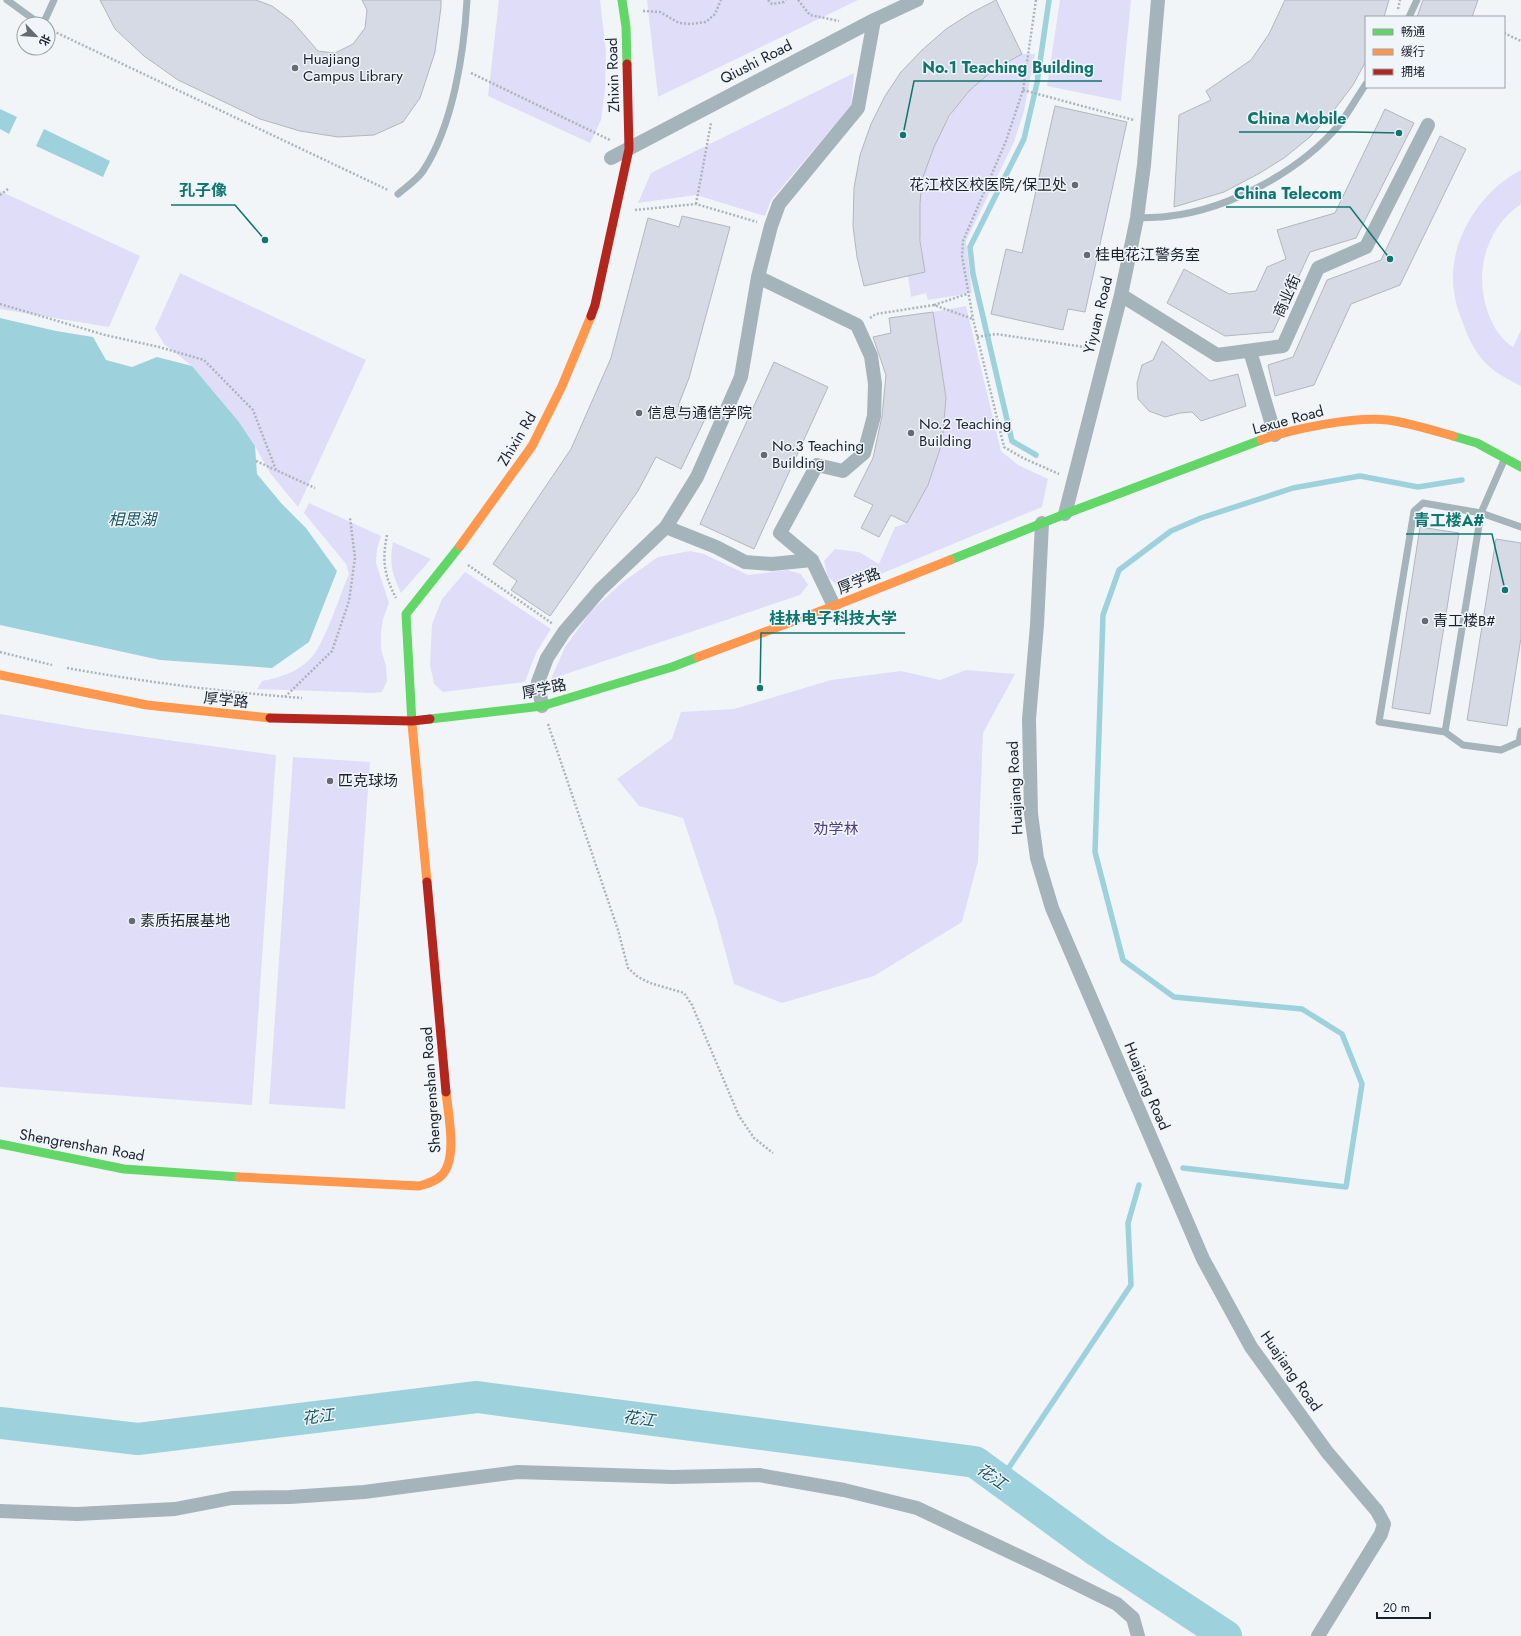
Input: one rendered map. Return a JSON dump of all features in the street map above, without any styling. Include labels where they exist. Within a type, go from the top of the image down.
[{"type":"street","name":"Zhixin Road","points":[[622,0],[624,13],[629,149]]},
{"type":"street","name":"Qiushi Road","points":[[611,158],[850,32],[918,0]]},
{"type":"street","name":"Yiyuan Road","points":[[1065,514],[1121,295],[1137,218],[1148,124],[1158,0]]},
{"type":"street","points":[[542,706],[538,682],[547,658],[564,632],[600,590],[666,527],[697,476],[741,377],[758,277],[771,226],[779,204],[858,108],[874,20]]},
{"type":"street","name":"商业街","points":[[1121,295],[1217,355],[1250,352],[1283,346],[1318,268],[1366,246],[1428,124]]},
{"type":"street","name":"Zhixin Rd","points":[[406,614],[454,554],[532,446],[562,386],[595,305],[629,149]]},
{"type":"street","points":[[758,277],[857,325],[870,356],[875,384],[874,416],[864,453],[843,471],[817,465],[780,534],[812,560],[834,606]]},
{"type":"street","points":[[1250,352],[1275,435]]},
{"type":"street","name":"Lexue Road","points":[[1065,514],[1275,435],[1334,423],[1360,420],[1387,420],[1438,431],[1477,443],[1521,467]]},
{"type":"street","name":"厚学路","points":[[0,675],[147,705],[265,718],[412,721],[542,706],[672,667],[834,606],[1065,514]]},
{"type":"street","name":"Huajiang Road","points":[[1042,523],[1037,625],[1029,719],[1030,814],[1037,858],[1052,908],[1203,1259],[1251,1347],[1326,1452],[1384,1521],[1384,1527],[1381,1534],[1318,1636]]},
{"type":"street","points":[[666,527],[716,547],[745,562],[772,564],[812,560]]},
{"type":"street","points":[[406,614],[412,721]]},
{"type":"street","name":"Shengrenshan Road","points":[[0,1144],[124,1169],[289,1180],[419,1186],[432,1182],[442,1176],[448,1167],[451,1152],[412,721]]},
{"type":"street","points":[[0,1511],[77,1514],[175,1509],[232,1498],[290,1497],[364,1492],[518,1472],[672,1477],[759,1475],[844,1490],[917,1508],[1117,1604],[1133,1618],[1138,1636]]},
{"type":"lane","points":[[7,0],[30,16]]},
{"type":"lane","points":[[45,16],[54,0]]},
{"type":"lane","points":[[398,194],[422,173],[438,142],[450,105],[458,67],[467,0]]},
{"type":"lane","points":[[1409,16],[1417,0]]},
{"type":"lane","points":[[1137,218],[1170,216],[1208,208],[1259,188],[1302,160],[1339,125],[1365,86]]},
{"type":"lane","points":[[1445,732],[1481,514],[1505,458]]},
{"type":"lane","points":[[1521,527],[1481,514],[1423,503],[1414,510],[1379,722],[1445,732],[1463,745],[1501,750],[1519,742],[1521,731]]},
{"type":"path","points":[[624,13],[647,11],[660,12],[679,23],[691,24],[706,22],[715,14],[720,0]]},
{"type":"path","points":[[768,0],[772,4],[784,2],[786,0]]},
{"type":"path","points":[[798,0],[810,15],[841,21],[850,32]]},
{"type":"path","points":[[1036,0],[1023,90],[1006,141],[963,241],[962,256],[972,319],[1004,447],[1023,458],[1073,481]]},
{"type":"path","points":[[56,32],[398,194]]},
{"type":"path","points":[[1505,34],[1521,41]]},
{"type":"path","points":[[458,67],[629,149]]},
{"type":"path","points":[[1023,90],[1046,95],[1148,124]]},
{"type":"path","points":[[696,204],[714,103]]},
{"type":"path","points":[[0,195],[8,189]]},
{"type":"path","points":[[615,213],[696,204],[771,226]]},
{"type":"path","points":[[857,325],[876,314],[934,305],[968,294]]},
{"type":"path","points":[[0,304],[104,335],[159,347],[204,360],[253,410],[276,470]]},
{"type":"path","points":[[934,305],[972,319]]},
{"type":"path","points":[[977,337],[996,334],[1106,351]]},
{"type":"path","points":[[256,461],[315,488]]},
{"type":"path","points":[[285,697],[332,651],[349,601],[355,558],[350,518]]},
{"type":"path","points":[[387,535],[384,550],[384,566],[389,583],[406,614]]},
{"type":"path","points":[[454,554],[564,632]]},
{"type":"path","points":[[0,652],[58,666]]},
{"type":"path","points":[[65,668],[134,680],[257,695],[308,699]]},
{"type":"path","points":[[542,706],[618,930],[628,968],[638,977],[650,983],[684,993],[692,1005],[739,1116],[754,1138],[773,1153]]},
{"type":"green space","points":[[499,0],[600,0],[606,52],[605,90],[601,120],[590,143],[488,96]]},
{"type":"green space","points":[[647,0],[858,0],[658,97]]},
{"type":"green space","points":[[1060,0],[1131,0],[1121,101],[1047,86]]},
{"type":"green space","points":[[1022,54],[1035,54],[1024,111],[1014,142],[966,241],[972,293],[928,300],[926,293],[911,297],[908,276],[925,272],[920,226],[920,192],[923,176],[934,148],[946,122],[962,99],[972,88],[993,70]]},
{"type":"green space","points":[[854,73],[851,106],[771,200],[765,216],[696,195],[638,203],[651,173]]},
{"type":"green space","points":[[1521,170],[1521,204],[1509,214],[1491,239],[1486,253],[1482,283],[1488,313],[1501,337],[1513,347],[1521,330],[1521,386],[1502,376],[1487,365],[1474,348],[1457,307],[1453,278],[1455,259],[1460,241],[1468,223],[1478,207],[1491,192],[1505,180]]},
{"type":"green space","points":[[0,191],[140,256],[109,327],[0,309]]},
{"type":"green space","points":[[180,273],[366,360],[298,507],[270,473],[255,446],[239,422],[192,366],[164,344],[155,329]]},
{"type":"green space","points":[[966,306],[1001,451],[1018,465],[1048,479],[1042,507],[842,590],[828,577],[824,561],[835,549],[859,552],[879,564],[895,527],[907,523],[928,485],[942,443],[946,398],[933,312]]},
{"type":"green space","points":[[309,503],[381,536],[377,549],[376,563],[389,603],[383,619],[381,633],[381,649],[386,666],[387,681],[382,692],[257,689],[262,681],[281,676],[299,668],[315,653],[326,632],[349,574],[346,564],[304,513]]},
{"type":"green space","points":[[393,542],[431,559],[401,593],[395,580],[391,562]]},
{"type":"green space","points":[[690,551],[704,554],[748,575],[787,570],[801,574],[808,585],[800,595],[551,679],[565,647],[592,610],[624,581],[658,557]]},
{"type":"green space","points":[[465,572],[551,629],[536,653],[525,682],[443,692],[434,684],[430,665],[432,624],[442,599]]},
{"type":"green space","name":"劝学林","points":[[966,670],[1015,674],[983,733],[978,861],[962,922],[874,976],[782,1003],[734,984],[716,917],[683,818],[639,806],[617,779],[672,739],[681,712],[734,709],[831,680],[901,671],[940,680]]},
{"type":"green space","name":"素质拓展基地","points":[[0,714],[88,729],[276,755],[252,1105],[0,1087]]},
{"type":"green space","points":[[293,757],[370,762],[345,1109],[269,1104]]},
{"type":"water","points":[[0,109],[17,117],[9,134],[0,129]]},
{"type":"water","points":[[44,129],[110,161],[103,177],[36,146]]},
{"type":"water","name":"相思湖","points":[[0,318],[56,331],[93,337],[106,360],[132,367],[157,357],[192,366],[239,422],[255,446],[257,474],[281,503],[306,528],[337,571],[309,642],[272,668],[160,660],[0,625]]},
{"type":"building","name":"Huajiang Campus Library","points":[[100,0],[256,0],[272,6],[292,21],[318,51],[335,53],[353,44],[365,28],[367,10],[362,0],[441,0],[441,7],[435,52],[420,98],[403,122],[374,135],[338,137],[300,131],[260,119],[178,80],[144,56],[115,29]]},
{"type":"building","points":[[996,0],[1022,54],[993,70],[969,91],[949,116],[934,147],[922,180],[920,204],[920,241],[925,272],[864,286],[857,257],[853,226],[854,188],[860,155],[871,124],[885,96],[901,72],[922,50],[946,29],[971,13]]},
{"type":"building","points":[[1285,0],[1389,0],[1384,16],[1365,16],[1365,63],[1353,85],[1331,114],[1310,137],[1284,158],[1260,173],[1224,192],[1174,207],[1179,115],[1211,100],[1206,91],[1251,60],[1269,34]]},
{"type":"building","points":[[1423,0],[1478,0],[1472,16],[1417,16]]},
{"type":"building","name":"花江校区校医院/保卫处","points":[[1055,106],[1127,122],[1085,312],[1068,309],[1063,330],[991,314],[1006,249],[1022,253]]},
{"type":"building","points":[[1385,109],[1414,123],[1356,238],[1310,252],[1273,332],[1225,336],[1167,303],[1184,269],[1229,294],[1256,291],[1267,267],[1286,259],[1277,230],[1335,213]]},
{"type":"building","points":[[1440,136],[1466,149],[1400,285],[1351,304],[1314,385],[1275,396],[1268,365],[1293,357],[1327,280],[1381,260]]},
{"type":"building","name":"信息与通信学院","points":[[682,216],[730,227],[689,378],[678,406],[705,419],[681,469],[656,457],[638,491],[550,616],[511,590],[517,581],[493,564],[571,449],[611,358],[648,218],[679,227]]},
{"type":"building","name":"No.2 Teaching Building","points":[[933,312],[946,398],[942,443],[928,485],[907,523],[891,515],[879,537],[861,528],[873,505],[854,496],[873,458],[882,416],[886,375],[873,337],[891,333],[889,318]]},
{"type":"building","points":[[1162,341],[1210,381],[1238,374],[1246,406],[1201,421],[1192,412],[1180,413],[1165,417],[1149,411],[1138,399],[1137,383],[1142,365],[1153,360]]},
{"type":"building","name":"No.3 Teaching Building","points":[[774,362],[828,387],[754,549],[700,524]]},
{"type":"building","name":"青工楼B#","points":[[1420,527],[1459,533],[1430,714],[1392,708]]},
{"type":"building","points":[[1496,539],[1521,543],[1521,638],[1507,726],[1467,720]]},
{"type":"waterway","points":[[1036,455],[1012,441],[973,274],[970,247],[1024,139],[1037,83],[1049,0]]},
{"type":"waterway","points":[[1183,1168],[1346,1187],[1362,1084],[1342,1034],[1302,1009],[1174,997],[1123,960],[1095,852],[1103,615],[1119,570],[1171,531],[1201,518],[1293,488],[1360,476],[1418,487],[1462,480]]},
{"type":"waterway","points":[[1000,1481],[1131,1285],[1128,1223],[1139,1185]]},
{"type":"waterway","name":"花江","points":[[0,1423],[138,1439],[477,1397],[975,1462],[1097,1551],[1226,1636]]},
{"type":"traffic: fast","points":[[622,0],[626,27],[627,64]]},
{"type":"traffic: fast","points":[[1453,436],[1477,443],[1521,467]]},
{"type":"traffic: fast","points":[[950,560],[1065,514],[1261,440]]},
{"type":"traffic: fast","points":[[412,724],[406,614],[460,546]]},
{"type":"traffic: fast","points":[[430,719],[542,706],[672,667],[698,657]]},
{"type":"traffic: fast","points":[[0,1144],[124,1169],[239,1177]]},
{"type":"traffic: slow","points":[[460,546],[532,446],[562,386],[591,316]]},
{"type":"traffic: slow","points":[[1261,440],[1324,424],[1374,419],[1404,423],[1453,436]]},
{"type":"traffic: slow","points":[[698,657],[834,606],[950,560]]},
{"type":"traffic: slow","points":[[0,675],[147,705],[270,718]]},
{"type":"traffic: slow","points":[[412,724],[427,882]]},
{"type":"traffic: slow","points":[[239,1177],[419,1186],[431,1182],[442,1175],[450,1158],[451,1135],[446,1092]]},
{"type":"traffic: jam","points":[[591,316],[595,305],[629,149],[627,64]]},
{"type":"traffic: jam","points":[[270,718],[412,721],[430,719]]},
{"type":"traffic: jam","points":[[427,882],[446,1092]]},
{"type":"place","name":"Huajiang Campus Library","points":[[295,68]]},
{"type":"place","name":"China Mobile","points":[[1399,133]]},
{"type":"place","name":"No.1 Teaching Building","points":[[903,135]]},
{"type":"place","name":"花江校区校医院/保卫处","points":[[1075,185]]},
{"type":"place","name":"孔子像","points":[[265,240]]},
{"type":"place","name":"桂电花江警务室","points":[[1087,255]]},
{"type":"place","name":"China Telecom","points":[[1390,259]]},
{"type":"place","name":"信息与通信学院","points":[[639,413]]},
{"type":"place","name":"No.2 Teaching Building","points":[[911,433]]},
{"type":"place","name":"No.3 Teaching Building","points":[[764,455]]},
{"type":"place","name":"青工楼A#","points":[[1505,590]]},
{"type":"place","name":"青工楼B#","points":[[1425,621]]},
{"type":"place","name":"桂林电子科技大学","points":[[760,688]]},
{"type":"place","name":"匹克球场","points":[[330,781]]},
{"type":"place","name":"素质拓展基地","points":[[132,921]]}]
